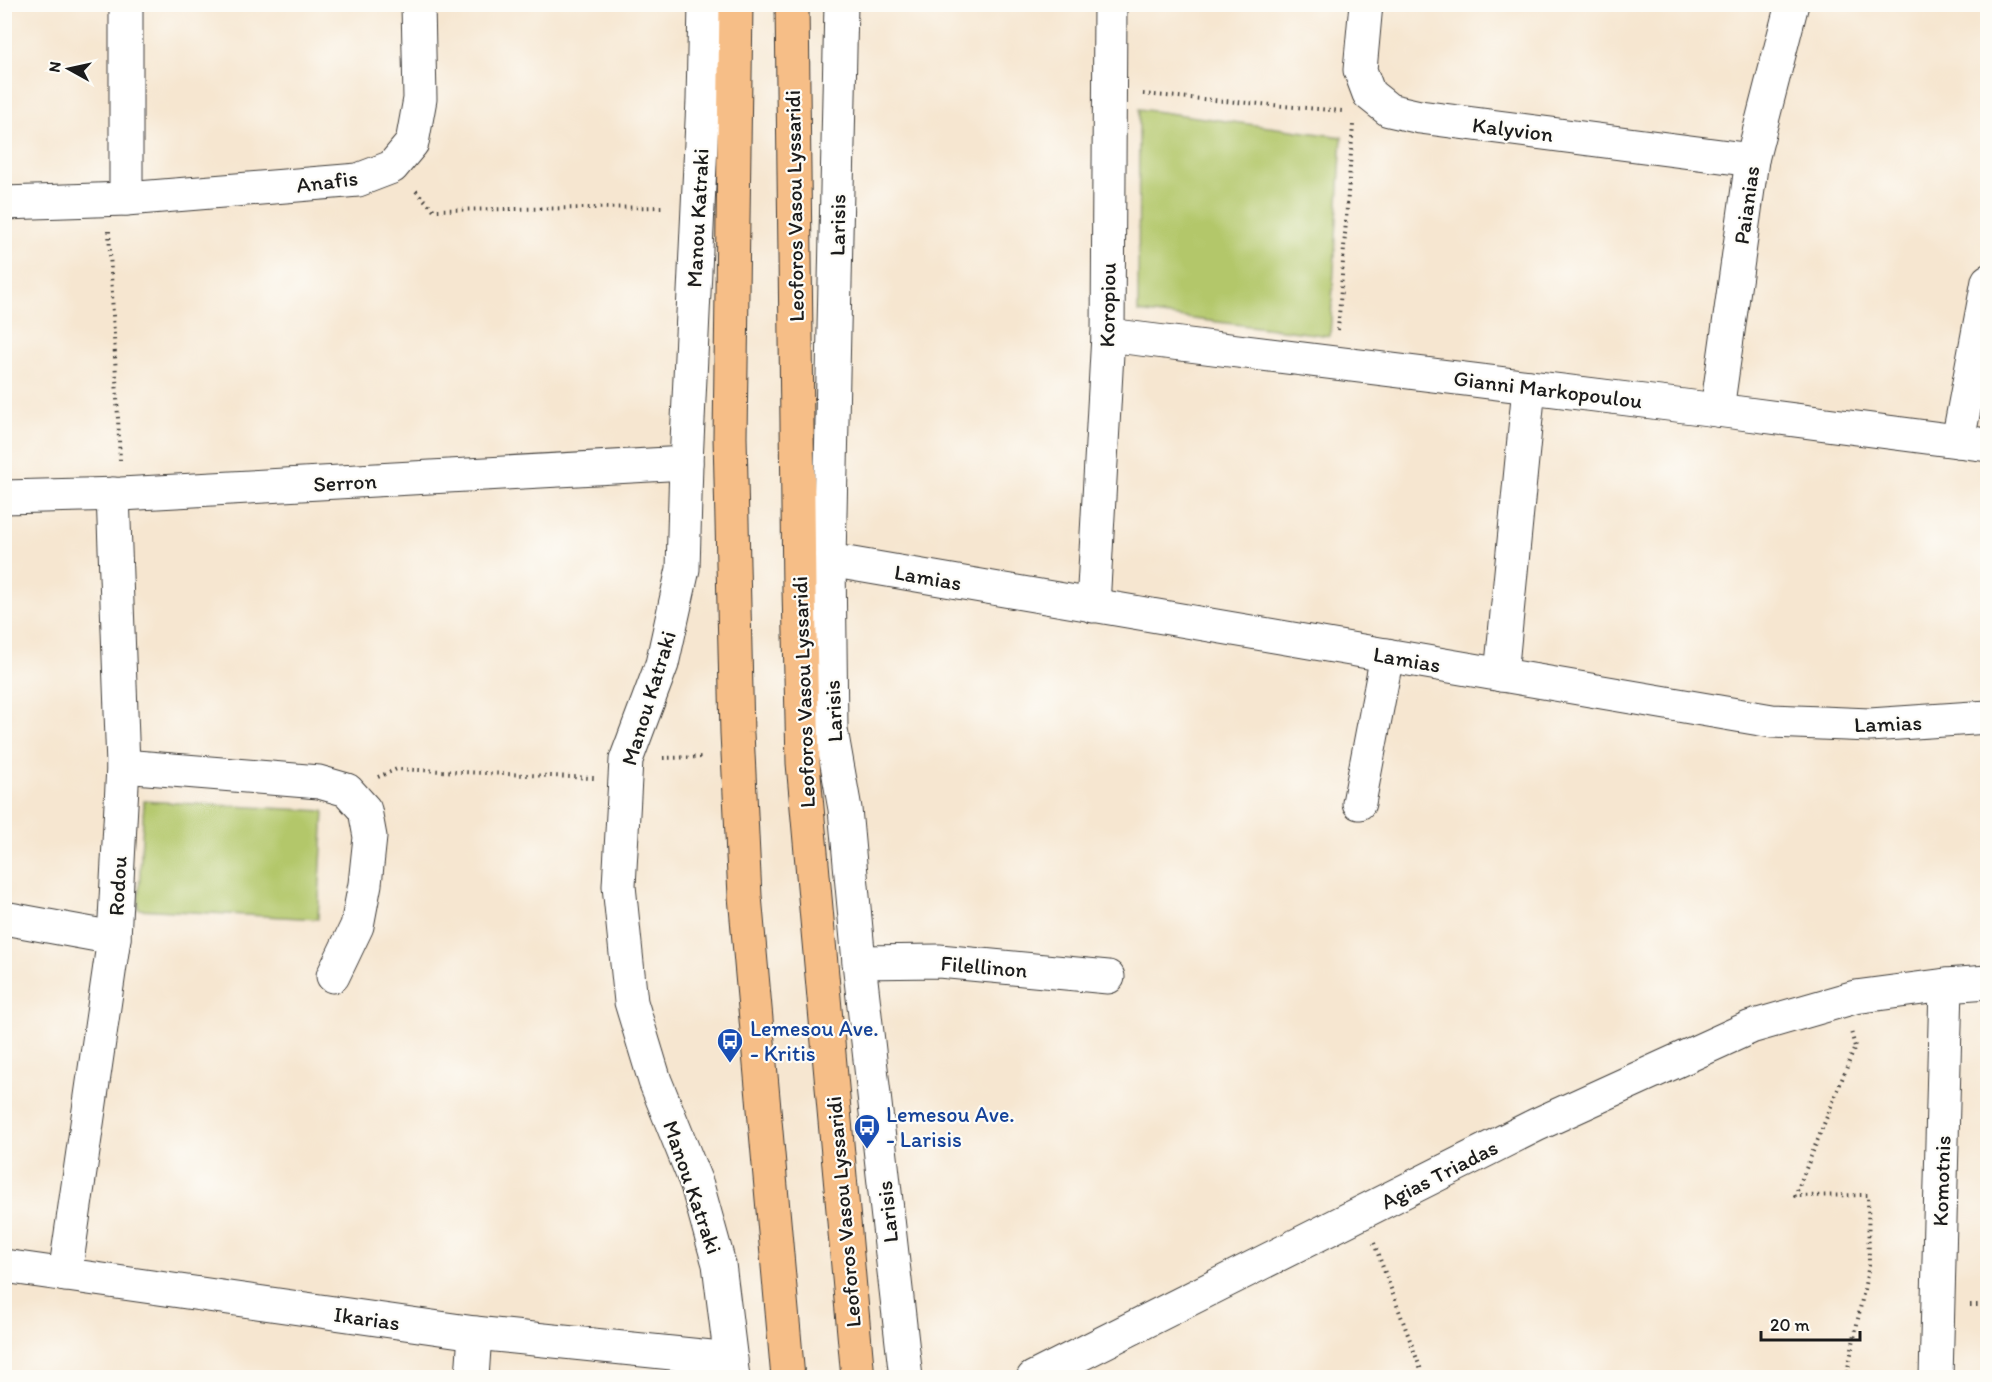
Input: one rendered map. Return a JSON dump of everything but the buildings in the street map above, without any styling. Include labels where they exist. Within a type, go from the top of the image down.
[{"type":"main road","points":[[736,4],[730,437],[737,733],[745,896],[788,1377]]},
{"type":"main road","name":"Leoforos Vasou Lyssaridi","points":[[792,4],[798,590],[803,763],[858,1377]]},
{"type":"street","points":[[116,199],[126,4]]},
{"type":"street","name":"Anafis","points":[[4,203],[116,199],[358,180],[392,167],[412,143],[420,99],[418,4]]},
{"type":"street","name":"Manou Katraki","points":[[705,4],[683,569],[662,664],[625,770],[619,886],[631,1002],[655,1081],[697,1185],[713,1242],[719,1264],[732,1368]]},
{"type":"street","name":"Larisis","points":[[841,4],[829,560],[831,730],[845,809],[859,962],[906,1377]]},
{"type":"street","name":"Koropiou","points":[[1093,606],[1108,335],[1110,4]]},
{"type":"street","points":[[1362,103],[1360,70],[1366,4]]},
{"type":"street","name":"Paianias","points":[[1717,410],[1752,160],[1792,4]]},
{"type":"street","name":"Kalyvion","points":[[1362,103],[1420,117],[1752,160]]},
{"type":"street","points":[[1973,443],[1988,281]]},
{"type":"street","name":"Gianni Markopoulou","points":[[1108,335],[1973,443]]},
{"type":"street","points":[[1500,675],[1529,387]]},
{"type":"street","name":"Serron","points":[[4,497],[117,494],[686,463]]},
{"type":"street","name":"Rodou","points":[[65,1275],[114,938],[123,766],[117,494]]},
{"type":"street","name":"Lamias","points":[[829,560],[1772,722],[1870,725],[1988,717]]},
{"type":"street","points":[[1359,803],[1387,656]]},
{"type":"street","points":[[123,766],[319,782],[347,790],[365,810],[370,837],[365,885],[357,926],[333,976]]},
{"type":"street","points":[[4,918],[114,938]]},
{"type":"street","name":"Filellinon","points":[[859,962],[939,961],[1108,977]]},
{"type":"street","name":"Agias Triadas","points":[[1033,1377],[1536,1125],[1751,1027],[1850,998],[1946,985],[1988,982]]},
{"type":"street","name":"Komotnis","points":[[1929,1376],[1946,985]]},
{"type":"street","name":"Ikarias","points":[[4,1266],[732,1368]]},
{"type":"street","points":[[472,1377],[474,1333]]},
{"type":"path","points":[[1109,91],[1362,103],[1335,363]]},
{"type":"path","points":[[392,167],[434,210],[698,206]]},
{"type":"path","points":[[116,199],[117,494]]},
{"type":"path","points":[[347,790],[398,769],[625,770],[705,756]]},
{"type":"path","points":[[1846,1377],[1869,1265],[1868,1195],[1795,1196],[1855,1047],[1850,998]]},
{"type":"path","points":[[1363,1212],[1424,1377]]},
{"type":"green space","points":[[1139,109],[1342,137],[1330,336],[1138,312]]},
{"type":"green space","points":[[144,801],[324,811],[318,919],[138,909]]},
{"type":"place","name":"Lemesou Ave. - Kritis","points":[[730,1064]]},
{"type":"place","name":"Lemesou Ave. - Larisis","points":[[867,1150]]}]
